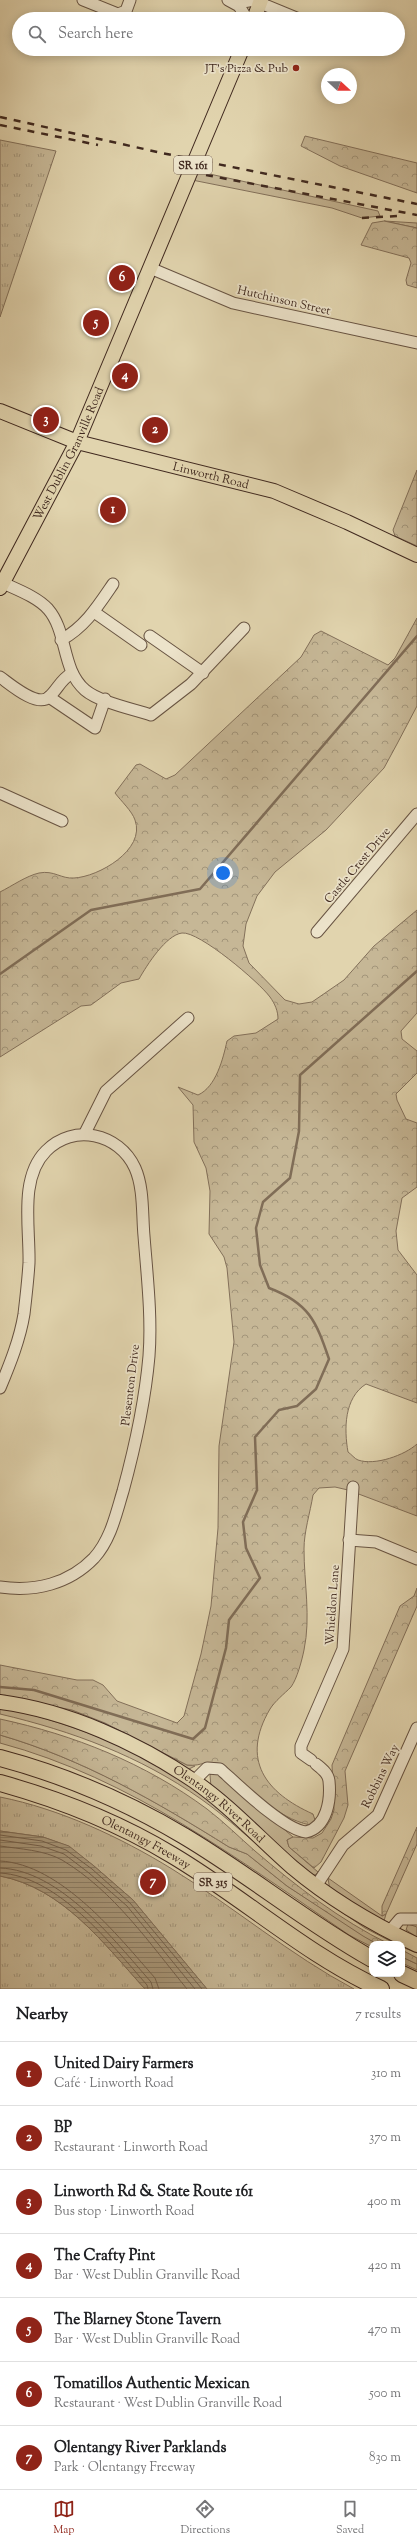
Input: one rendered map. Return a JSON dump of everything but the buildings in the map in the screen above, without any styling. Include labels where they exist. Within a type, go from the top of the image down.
[{"type":"highway","name":"Olentangy Freeway","points":[[0,1758],[91,1789],[142,1812],[184,1836],[336,1939],[369,1957]]},
{"type":"highway","name":"Olentangy Freeway","points":[[0,1783],[35,1793],[83,1810],[132,1832],[213,1881],[324,1958],[381,1989]]},
{"type":"highway","points":[[405,1975],[417,1981]]},
{"type":"main road","points":[[256,12],[259,1]]},
{"type":"main road","name":"West Dublin Granville Road","points":[[1,586],[77,442],[239,56]]},
{"type":"main road","name":"Linworth Road","points":[[0,412],[77,442],[274,491],[347,522],[417,555]]},
{"type":"main road","name":"Olentangy River Road","points":[[0,1702],[48,1713],[93,1727],[143,1751],[194,1781],[224,1804],[316,1886],[339,1903],[389,1932],[417,1945]]},
{"type":"street","points":[[83,0],[113,12]]},
{"type":"street","points":[[123,12],[126,11],[130,0]]},
{"type":"street","points":[[232,2],[259,1],[283,12]]},
{"type":"street","points":[[232,2],[240,12]]},
{"type":"street","name":"Hutchinson Street","points":[[150,268],[232,303],[417,343]]},
{"type":"street","points":[[61,640],[79,629],[94,612],[113,584]]},
{"type":"street","points":[[1,586],[36,600],[48,610],[61,640],[72,673],[85,690],[105,699],[151,715],[161,709],[203,673],[244,628]]},
{"type":"street","points":[[94,612],[141,645]]},
{"type":"street","points":[[150,636],[203,673]]},
{"type":"street","points":[[0,677],[34,700],[42,700],[49,697],[63,678],[72,673]]},
{"type":"street","points":[[49,697],[95,728],[105,699]]},
{"type":"street","points":[[0,793],[62,821]]},
{"type":"street","name":"Castle Crest Drive","points":[[317,932],[417,814]]},
{"type":"street","points":[[0,1388],[15,1350],[24,1315],[29,1262],[29,1195],[32,1171],[46,1151],[64,1138],[85,1133],[106,1091],[188,1018]]},
{"type":"street","name":"Plesenton Drive","points":[[0,1587],[25,1590],[43,1587],[64,1580],[81,1570],[105,1543],[118,1509],[144,1403],[149,1354],[147,1284],[139,1186],[135,1168],[124,1152],[105,1138],[85,1133]]},
{"type":"street","name":"Whieldon Lane","points":[[194,1781],[207,1768],[220,1769],[239,1788],[290,1826],[306,1832],[321,1824],[326,1813],[329,1781],[325,1771],[301,1754],[301,1746],[343,1649],[353,1487]]},
{"type":"street","points":[[349,1540],[376,1542],[417,1559]]},
{"type":"street","name":"Robbins Way","points":[[316,1886],[339,1850],[378,1815],[417,1728]]},
{"type":"street","points":[[389,1932],[400,1919],[417,1919]]},
{"type":"green space","points":[[305,136],[417,163],[417,193],[340,166],[301,146]]},
{"type":"green space","points":[[0,140],[56,151],[0,317]]},
{"type":"green space","points":[[196,171],[378,211],[380,216],[362,218],[332,208],[192,180]]},
{"type":"green space","points":[[384,221],[417,223],[417,228]]},
{"type":"green space","points":[[384,221],[417,228],[417,288],[407,285],[406,280],[411,263],[409,258],[361,245],[372,223]]},
{"type":"green space","points":[[417,470],[417,546],[395,536],[393,530]]},
{"type":"green space","points":[[417,618],[417,706],[397,744],[384,768],[326,830],[275,872],[257,896],[246,924],[243,946],[249,963],[285,1000],[299,1004],[312,1002],[344,980],[374,946],[417,910],[417,1013],[401,1031],[402,1039],[417,1051],[417,1073],[396,1094],[397,1100],[406,1119],[417,1123],[417,1187],[402,1198],[396,1231],[398,1250],[417,1275],[417,1403],[366,1384],[353,1397],[347,1415],[346,1434],[348,1452],[357,1459],[365,1461],[373,1462],[389,1458],[405,1452],[417,1444],[417,1516],[348,1490],[335,1487],[319,1488],[313,1495],[304,1543],[307,1625],[303,1654],[293,1684],[270,1709],[261,1727],[257,1744],[258,1759],[263,1773],[271,1785],[282,1796],[296,1806],[313,1814],[315,1820],[310,1825],[286,1816],[275,1809],[224,1765],[208,1762],[197,1765],[187,1765],[105,1723],[72,1710],[0,1696],[0,1665],[77,1680],[93,1680],[103,1685],[117,1701],[177,1723],[184,1716],[201,1654],[211,1606],[218,1528],[219,1446],[234,1342],[227,1268],[224,1257],[209,1234],[210,1191],[206,1168],[194,1142],[193,1105],[178,1087],[198,1095],[204,1091],[210,1086],[218,1072],[227,1041],[234,1036],[256,1033],[278,1019],[277,1010],[272,1000],[254,980],[214,948],[201,940],[182,933],[176,935],[163,945],[139,979],[121,983],[91,1005],[81,1006],[0,1057],[0,892],[34,874],[44,872],[74,878],[95,873],[118,860],[133,842],[137,831],[134,817],[115,793],[136,765],[140,764],[166,779],[175,775],[301,657],[314,635],[321,631],[388,665],[395,658]]},
{"type":"green space","points":[[417,1588],[417,1606],[345,1771],[348,1805],[344,1818],[321,1862],[314,1868],[289,1847],[287,1840],[293,1837],[313,1838],[322,1833],[331,1819],[334,1810],[332,1765],[400,1606],[414,1596]]},
{"type":"green space","points":[[12,1698],[72,1710],[105,1723],[187,1765],[195,1766],[187,1770]]},
{"type":"green space","points":[[0,1707],[57,1722],[111,1742],[163,1768],[221,1808],[279,1863],[211,1806],[154,1770],[105,1747],[79,1737],[53,1728],[0,1714]]},
{"type":"green space","points":[[0,1719],[55,1733],[108,1753],[159,1778],[207,1809],[255,1851],[319,1902],[383,1941],[372,1941],[363,1936],[287,1886],[247,1854],[229,1847],[147,1798],[61,1756],[0,1735]]},
{"type":"green space","points":[[0,1735],[61,1756],[119,1783],[175,1814],[229,1847],[247,1854],[287,1886],[372,1941],[369,1941],[369,1945],[349,1935],[225,1851],[139,1799],[94,1777],[48,1758],[0,1743]]},
{"type":"green space","points":[[213,1772],[218,1773],[226,1779],[293,1837],[287,1840],[289,1847],[318,1872],[315,1875],[307,1873],[211,1787],[210,1775]]},
{"type":"green space","points":[[0,1797],[22,1802],[67,1817],[111,1835],[132,1846],[172,1869],[307,1961],[354,1989],[207,1989],[133,1900],[94,1866],[68,1846],[43,1837],[0,1831]]},
{"type":"green space","points":[[417,1827],[417,1844],[386,1914],[382,1916],[382,1906]]},
{"type":"green space","points":[[0,1876],[23,1882],[43,1892],[63,1905],[98,1937],[145,1989],[0,1989]]},
{"type":"green space","points":[[328,1878],[382,1916],[386,1914],[384,1921],[330,1891]]},
{"type":"green space","points":[[321,1898],[399,1941],[390,1941],[365,1928]]},
{"type":"green space","points":[[408,1924],[417,1927],[417,1937],[406,1930]]},
{"type":"green space","points":[[405,1944],[417,1951],[417,1953],[405,1948]]},
{"type":"green space","points":[[405,1952],[417,1958],[417,1964],[405,1958]]},
{"type":"green space","points":[[405,1958],[417,1964],[417,1970],[405,1964]]},
{"type":"water","points":[[0,1831],[43,1837],[69,1846],[133,1900],[207,1989],[145,1989],[98,1937],[63,1905],[43,1892],[23,1882],[0,1876]]},
{"type":"waterway","points":[[0,974],[91,910],[200,889],[417,636]]},
{"type":"waterway","points":[[0,1687],[34,1690],[193,1739],[205,1728],[226,1648],[229,1620],[260,1578],[246,1548],[243,1522],[257,1490],[255,1437],[279,1410],[297,1406],[316,1389],[329,1359],[320,1334],[309,1315],[293,1300],[269,1288],[260,1265],[256,1228],[263,1202],[290,1178],[299,1131],[300,1075],[417,971]]},
{"type":"railway","points":[[0,117],[162,153],[417,204]]},
{"type":"railway","points":[[0,125],[98,145]]},
{"type":"railway","points":[[206,175],[417,215]]},
{"type":"railway","points":[[362,218],[399,216]]},
{"type":"place","name":"JT's Pizza & Pub","points":[[296,68]]},
{"type":"place","name":"Tomatillos Authentic Mexican","points":[[122,278]]},
{"type":"place","name":"The Blarney Stone Tavern","points":[[96,323]]},
{"type":"place","name":"The Crafty Pint","points":[[125,376]]},
{"type":"place","name":"Linworth Rd & State Route 161","points":[[46,420]]},
{"type":"place","name":"BP","points":[[155,430]]},
{"type":"place","name":"United Dairy Farmers","points":[[113,510]]},
{"type":"place","name":"Olentangy River Parklands","points":[[153,1882]]}]
